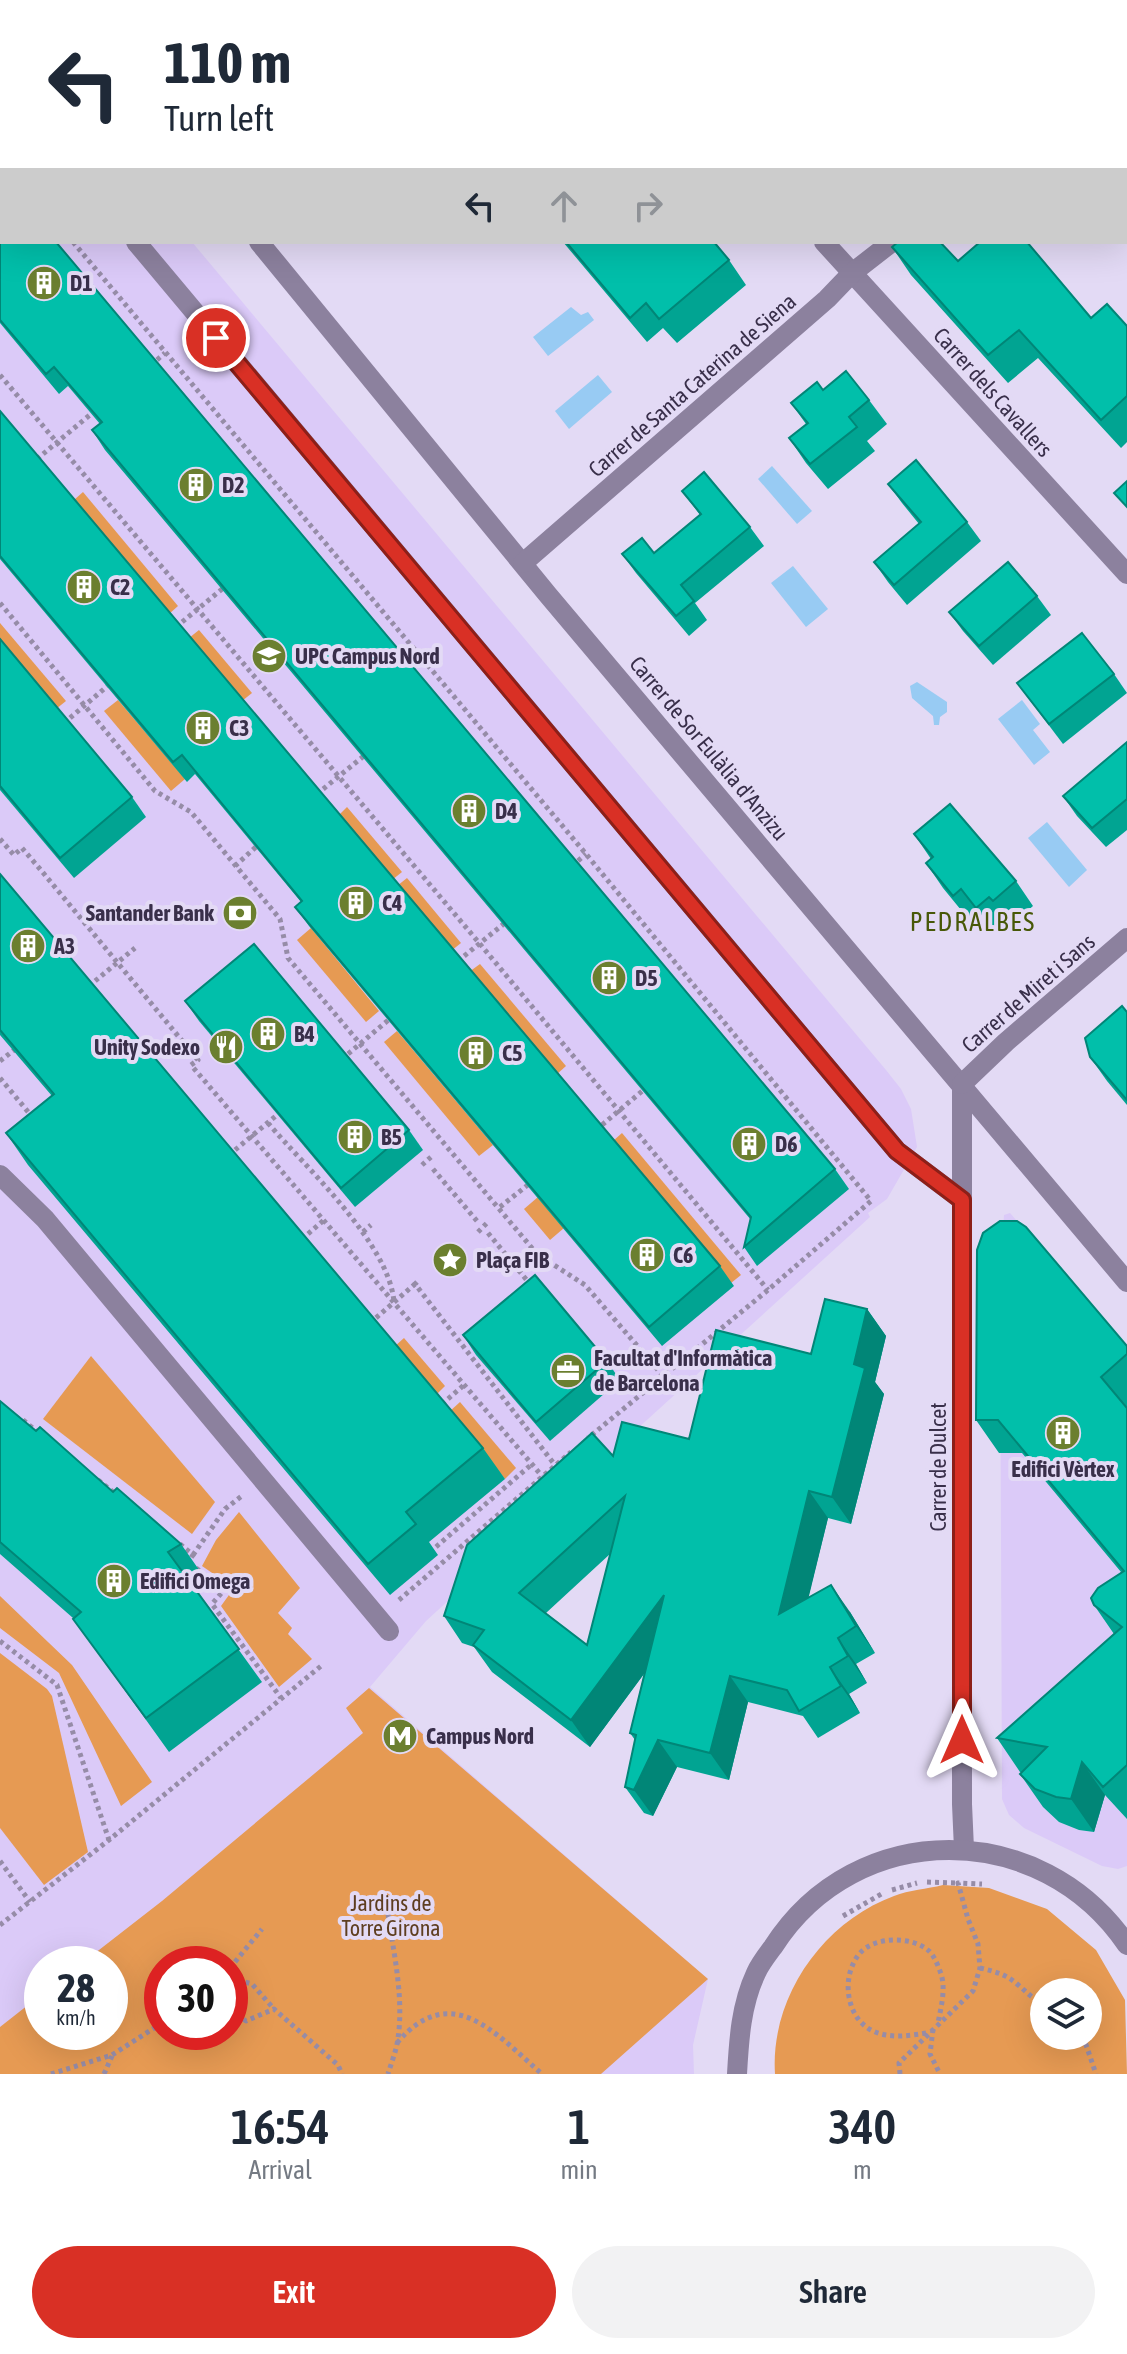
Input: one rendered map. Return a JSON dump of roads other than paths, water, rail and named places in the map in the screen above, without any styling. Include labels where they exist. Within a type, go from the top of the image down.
[{"type":"street","points":[[138,244],[897,1151],[962,1200]]},
{"type":"street","name":"Carrer de Sor Eulàlia d'Anzizu","points":[[261,244],[523,563],[1127,1282]]},
{"type":"street","name":"Carrer dels Cavallers","points":[[826,244],[1127,574]]},
{"type":"street","name":"Carrer de Santa Caterina de Siena","points":[[523,563],[815,310],[852,273],[889,244]]},
{"type":"street","name":"Carrer de Miret i Sans","points":[[962,1084],[1127,938]]},
{"type":"street","name":"Carrer de Dulcet","points":[[962,1084],[964,1849]]},
{"type":"street","points":[[0,1175],[45,1219],[389,1631]]},
{"type":"street","points":[[737,2074],[739,2027],[756,1972],[787,1925],[813,1899],[876,1862],[911,1853],[964,1849],[1002,1855],[1034,1866],[1064,1882],[1121,1921],[1127,1945]]},
{"type":"water","points":[[571,307],[581,315],[588,312],[594,320],[548,356],[533,337]]},
{"type":"water","points":[[598,375],[612,392],[569,429],[555,411]]},
{"type":"water","points":[[772,466],[812,511],[797,524],[758,479]]},
{"type":"water","points":[[793,566],[828,609],[806,627],[771,583]]},
{"type":"water","points":[[917,682],[947,702],[947,712],[940,717],[939,725],[934,725],[933,716],[912,698],[910,686]]},
{"type":"water","points":[[1022,700],[1040,724],[1033,730],[1050,752],[1034,765],[998,719]]},
{"type":"water","points":[[1047,822],[1087,870],[1069,887],[1028,838]]},
{"type":"place","name":"D1","points":[[44,283]]},
{"type":"place","name":"D2","points":[[196,485]]},
{"type":"place","name":"C2","points":[[84,587]]},
{"type":"place","name":"UPC Campus Nord","points":[[269,656]]},
{"type":"place","name":"C3","points":[[203,728]]},
{"type":"place","name":"D4","points":[[469,811]]},
{"type":"place","name":"C4","points":[[356,903]]},
{"type":"place","name":"Santander Bank","points":[[240,913]]},
{"type":"place","name":"A3","points":[[28,946]]},
{"type":"place","name":"D5","points":[[609,978]]},
{"type":"place","name":"B4","points":[[268,1034]]},
{"type":"place","name":"Unity Sodexo","points":[[226,1047]]},
{"type":"place","name":"C5","points":[[476,1053]]},
{"type":"place","name":"B5","points":[[355,1137]]},
{"type":"place","name":"D6","points":[[749,1144]]},
{"type":"place","name":"C6","points":[[647,1255]]},
{"type":"place","name":"Plaça FIB","points":[[450,1260]]},
{"type":"place","name":"Facultat d'Informàtica de Barcelona","points":[[568,1371]]},
{"type":"place","name":"Edifici Vèrtex","points":[[1063,1433]]},
{"type":"place","name":"Edifici Omega","points":[[114,1581]]},
{"type":"place","name":"Campus Nord","points":[[400,1736]]},
{"type":"district","name":"PEDRALBES","points":[[973,922]]},
{"type":"park label","name":"Jardins de Torre Girona","points":[[391,1916]]}]
